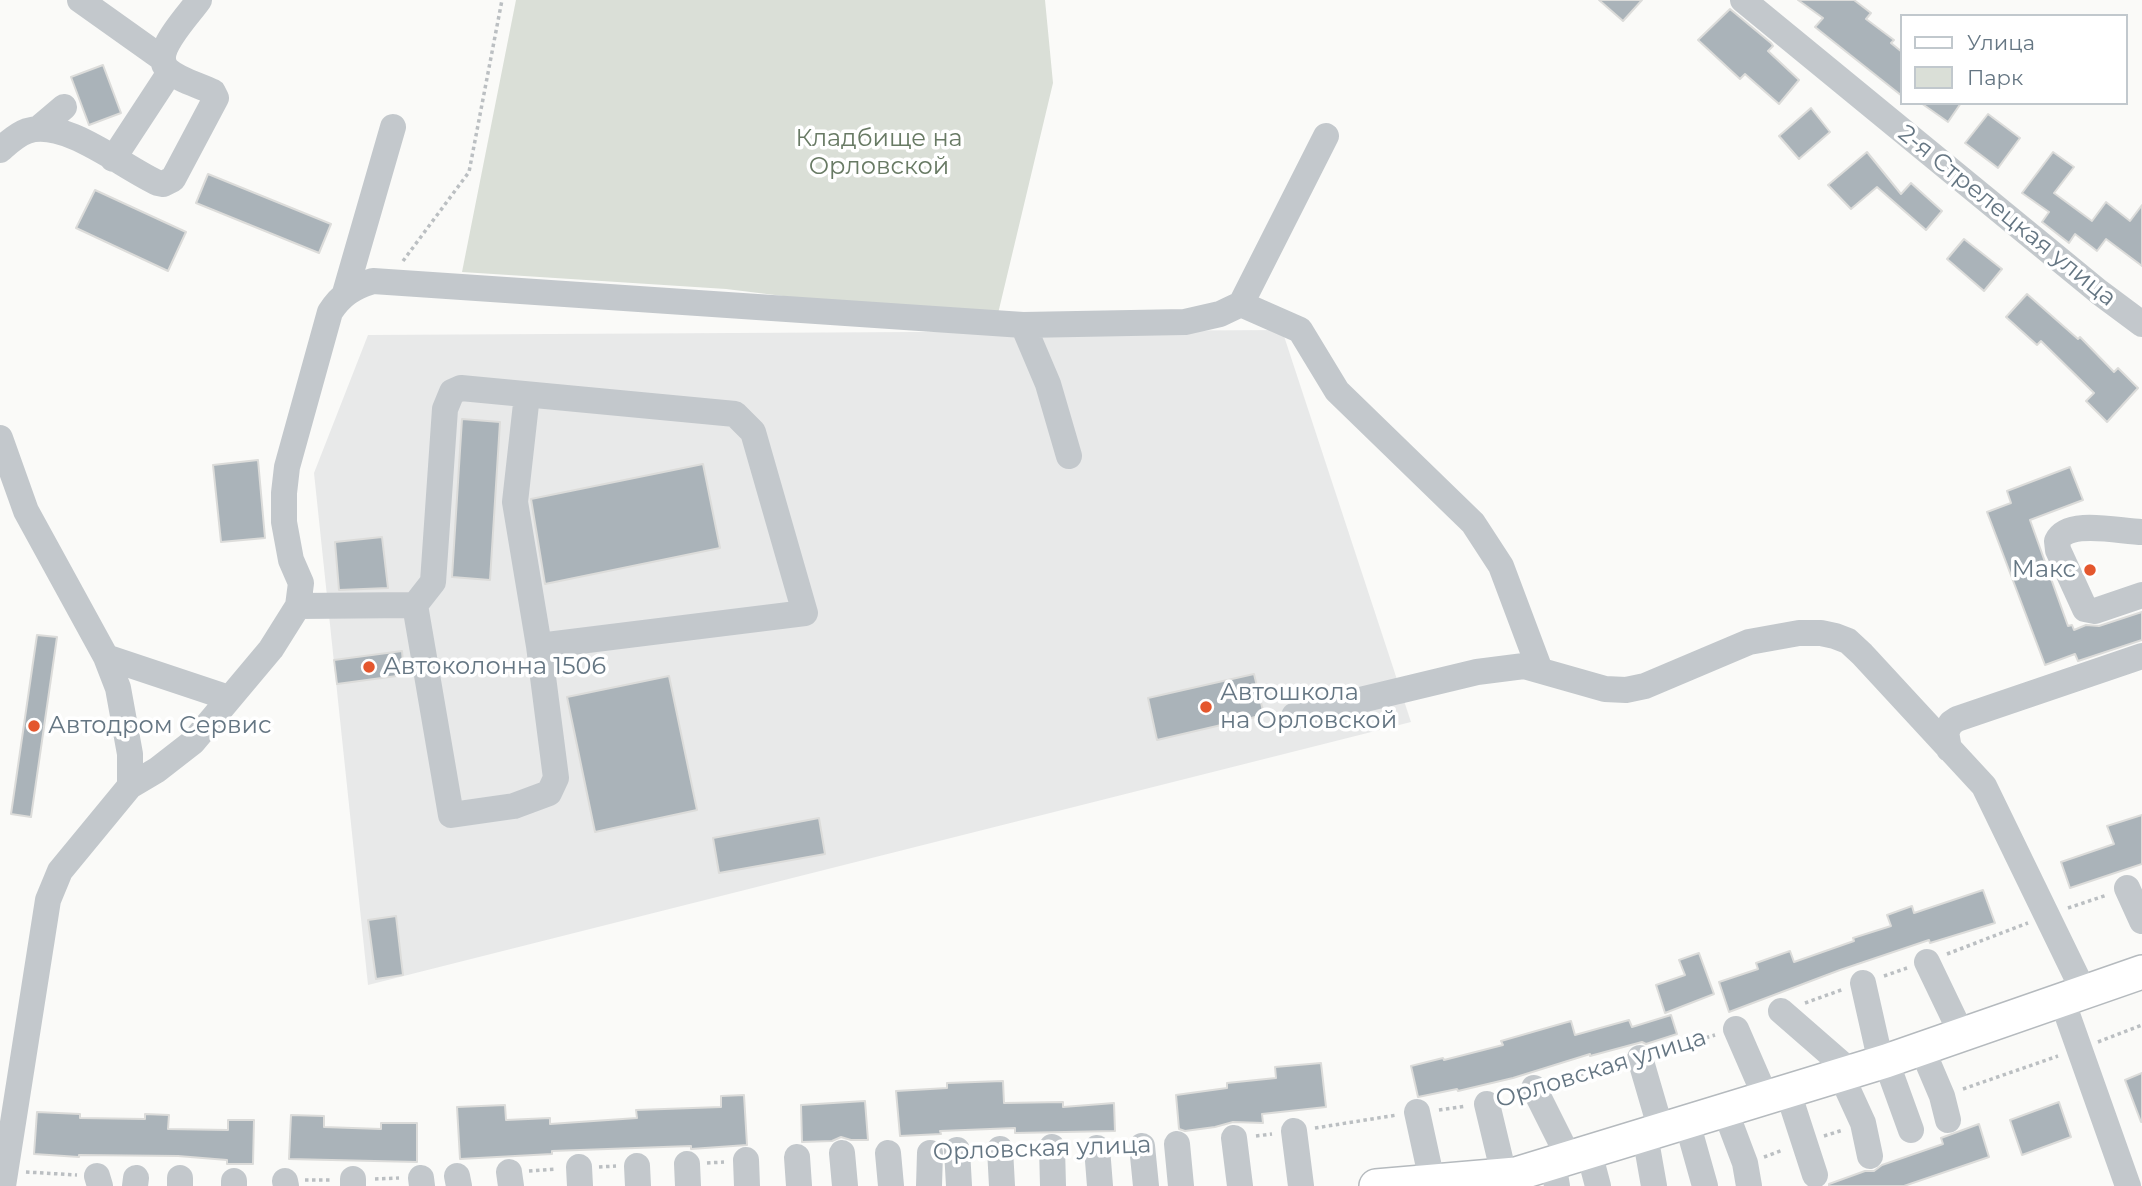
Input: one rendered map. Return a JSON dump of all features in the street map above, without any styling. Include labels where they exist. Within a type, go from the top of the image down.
[{"type":"main road","points":[[1424,1183],[1512,1178],[1567,1165],[1664,1129],[1865,1068],[2142,972]]},
{"type":"street","points":[[38,129],[86,141],[154,182],[163,184],[177,176],[216,98],[213,92],[167,65],[80,0]]},
{"type":"street","points":[[113,159],[167,65],[164,48],[200,0]]},
{"type":"street","name":"2-я Стрелецкая улица","points":[[1743,0],[2099,292],[2142,324]]},
{"type":"street","points":[[0,150],[17,136],[38,129],[64,107]]},
{"type":"street","points":[[4,1178],[48,900],[61,872],[130,786],[157,770],[193,742],[271,649],[298,606],[301,583],[291,560],[284,522],[287,467],[330,312],[345,293],[393,127]]},
{"type":"street","points":[[345,293],[373,281],[1023,325],[1185,322],[1220,314],[1241,304],[1326,136]]},
{"type":"street","points":[[1241,304],[1300,330],[1337,391],[1473,523],[1501,566],[1540,670]]},
{"type":"street","points":[[1023,325],[1048,384],[1069,456]]},
{"type":"street","points":[[527,395],[515,502],[539,646],[556,778],[549,793],[514,806],[451,815],[415,605],[433,582],[445,409],[452,392],[461,388],[735,414],[753,432],[805,613],[539,646]]},
{"type":"street","points":[[0,438],[26,511],[106,657],[118,688],[130,754],[130,786]]},
{"type":"street","points":[[2142,533],[2093,527],[2063,533],[2057,541],[2058,550],[2085,610],[2095,611],[2142,595]]},
{"type":"street","points":[[298,606],[415,605]]},
{"type":"street","points":[[1293,716],[1478,672],[1524,666],[1605,690],[1626,690],[1645,686],[1749,642],[1799,633],[1821,633],[1848,641],[1984,786],[2047,915],[2129,1186]]},
{"type":"street","points":[[1949,749],[1946,732],[1957,719],[2142,656]]},
{"type":"street","points":[[106,657],[229,698]]},
{"type":"street","points":[[2127,888],[2142,920]]},
{"type":"street","points":[[1927,962],[1962,1035]]},
{"type":"street","points":[[1863,983],[1863,1123],[1870,1156]]},
{"type":"street","points":[[1781,1011],[1865,1068],[1911,1130]]},
{"type":"street","points":[[1736,1029],[1777,1095],[1815,1175]]},
{"type":"street","points":[[1922,1049],[1942,1096],[1948,1120]]},
{"type":"street","points":[[1640,1058],[1664,1129],[1705,1186]]},
{"type":"street","points":[[1534,1088],[1567,1165],[1598,1186]]},
{"type":"street","points":[[1487,1104],[1512,1178]]},
{"type":"street","points":[[1725,1110],[1745,1163],[1749,1186]]},
{"type":"street","points":[[1417,1112],[1424,1183]]},
{"type":"street","points":[[1654,1186],[1664,1129]]},
{"type":"street","points":[[1294,1132],[1301,1186]]},
{"type":"street","points":[[1234,1139],[1240,1186]]},
{"type":"street","points":[[1177,1144],[1181,1186]]},
{"type":"street","points":[[1142,1146],[1146,1186]]},
{"type":"street","points":[[1052,1147],[1053,1186]]},
{"type":"street","points":[[1097,1148],[1100,1186]]},
{"type":"street","points":[[1000,1149],[1002,1186]]},
{"type":"street","points":[[957,1150],[959,1186]]},
{"type":"street","points":[[842,1153],[845,1186]]},
{"type":"street","points":[[888,1153],[891,1186]]},
{"type":"street","points":[[929,1186],[930,1153]]},
{"type":"street","points":[[797,1157],[799,1186]]},
{"type":"path","points":[[387,282],[469,172],[502,0]]},
{"type":"path","points":[[1781,1011],[1927,962],[2047,915],[2127,888]]},
{"type":"path","name":"Орловская улица","points":[[1534,1088],[1736,1029]]},
{"type":"path","name":"Орловская улица","points":[[1234,1139],[1487,1104]]},
{"type":"path","points":[[688,1175],[746,1173]]},
{"type":"path","points":[[510,1179],[638,1176]]},
{"type":"path","points":[[4,1178],[99,1181]]},
{"type":"path","points":[[286,1183],[421,1182]]},
{"type":"shaded area","points":[[1282,330],[1411,722],[368,985],[314,473],[368,335]]},
{"type":"green space","name":"Кладбище на Орловской","points":[[516,0],[1045,0],[1053,83],[996,322],[726,289],[462,272]]},
{"type":"building","points":[[1599,0],[1642,0],[1623,21]]},
{"type":"building","points":[[1798,0],[1854,0],[1871,13],[1866,19],[1894,40],[1891,43],[1900,50],[1900,94],[1815,27],[1823,18]]},
{"type":"building","points":[[1730,9],[1771,43],[1773,46],[1768,51],[1799,80],[1779,104],[1745,74],[1740,79],[1698,40]]},
{"type":"building","points":[[103,65],[121,113],[89,125],[71,77]]},
{"type":"building","points":[[1924,105],[1960,105],[1948,122]]},
{"type":"building","points":[[1811,108],[1830,132],[1799,159],[1779,136]]},
{"type":"building","points":[[1988,114],[2020,138],[1998,168],[1965,143]]},
{"type":"building","points":[[1867,152],[1901,194],[1911,183],[1942,211],[1926,230],[1877,187],[1851,209],[1828,185]]},
{"type":"building","points":[[2053,152],[2074,167],[2054,193],[2092,221],[2106,202],[2130,221],[2142,205],[2142,266],[2106,239],[2097,251],[2075,234],[2069,243],[2042,222],[2049,212],[2022,193]]},
{"type":"building","points":[[208,174],[331,224],[319,253],[196,203]]},
{"type":"building","points":[[95,190],[186,232],[168,271],[76,228]]},
{"type":"building","points":[[1964,239],[2002,269],[1984,291],[1947,259]]},
{"type":"building","points":[[2027,294],[2078,339],[2080,337],[2114,372],[2118,368],[2138,388],[2107,422],[2086,401],[2094,393],[2041,341],[2037,345],[2006,317]]},
{"type":"building","points":[[462,419],[500,422],[490,580],[452,577]]},
{"type":"building","points":[[258,460],[265,538],[221,542],[213,465]]},
{"type":"building","points":[[703,464],[720,548],[545,584],[531,499]]},
{"type":"building","points":[[2070,467],[2083,500],[2030,520],[2068,626],[2072,625],[2074,630],[2086,625],[2099,626],[2142,612],[2142,640],[2078,661],[2075,654],[2045,665],[1987,512],[2011,503],[2007,491]]},
{"type":"building","points":[[382,537],[388,588],[339,590],[335,542]]},
{"type":"building","name":"Автодром Сервис","points":[[37,635],[57,637],[31,817],[11,814]]},
{"type":"building","name":"Автоколонна 1506","points":[[402,651],[404,675],[337,684],[334,660]]},
{"type":"building","name":"Автошкола на Орловской","points":[[1254,674],[1264,715],[1157,740],[1148,698]]},
{"type":"building","points":[[669,676],[697,810],[595,832],[567,697]]},
{"type":"building","points":[[2142,815],[2142,864],[2070,888],[2061,862],[2114,844],[2107,826]]},
{"type":"building","points":[[819,818],[825,854],[719,873],[713,838]]},
{"type":"building","points":[[1983,890],[1995,923],[1930,943],[1929,940],[1729,1012],[1719,982],[1758,969],[1756,963],[1790,951],[1794,962],[1891,926],[1887,915],[1912,906],[1914,913]]},
{"type":"building","points":[[396,916],[403,975],[376,979],[368,920]]},
{"type":"building","points":[[1699,953],[1714,994],[1665,1013],[1656,985],[1685,975],[1679,960]]},
{"type":"building","points":[[1671,1015],[1677,1034],[1646,1044],[1642,1042],[1590,1054],[1513,1078],[1418,1097],[1411,1066],[1503,1045],[1501,1041],[1571,1021],[1575,1035],[1629,1020],[1632,1027]]},
{"type":"building","points":[[1321,1063],[1326,1107],[1262,1114],[1263,1123],[1233,1122],[1185,1131],[1179,1129],[1176,1095],[1227,1088],[1227,1083],[1276,1078],[1275,1067]]},
{"type":"building","points":[[2142,1073],[2142,1122],[2141,1122],[2125,1080]]},
{"type":"building","points":[[1003,1081],[1004,1103],[1063,1102],[1063,1107],[1114,1103],[1115,1131],[1015,1133],[1015,1128],[940,1131],[941,1134],[900,1136],[896,1091],[947,1088],[947,1083]]},
{"type":"building","points":[[744,1095],[747,1145],[691,1149],[691,1146],[552,1151],[552,1154],[460,1159],[457,1107],[505,1105],[506,1120],[550,1118],[550,1124],[637,1118],[636,1110],[721,1107],[721,1096]]},
{"type":"building","points":[[865,1101],[868,1140],[841,1137],[832,1141],[802,1142],[801,1105]]},
{"type":"building","points":[[2059,1102],[2071,1137],[2022,1155],[2010,1120]]},
{"type":"building","points":[[37,1112],[80,1114],[80,1118],[145,1119],[145,1114],[169,1115],[168,1129],[228,1130],[228,1120],[254,1120],[253,1164],[227,1164],[227,1160],[178,1156],[79,1157],[34,1154]]},
{"type":"building","points":[[291,1115],[324,1116],[324,1127],[381,1129],[381,1123],[417,1123],[417,1162],[289,1159]]},
{"type":"building","points":[[1979,1124],[1989,1157],[1904,1186],[1829,1186],[1943,1144],[1941,1138]]},
{"type":"place","name":"Макс","points":[[2090,570]]},
{"type":"place","name":"Автоколонна 1506","points":[[369,667]]},
{"type":"place","name":"Автошкола на Орловской","points":[[1206,707]]},
{"type":"place","name":"Автодром Сервис","points":[[34,726]]}]
